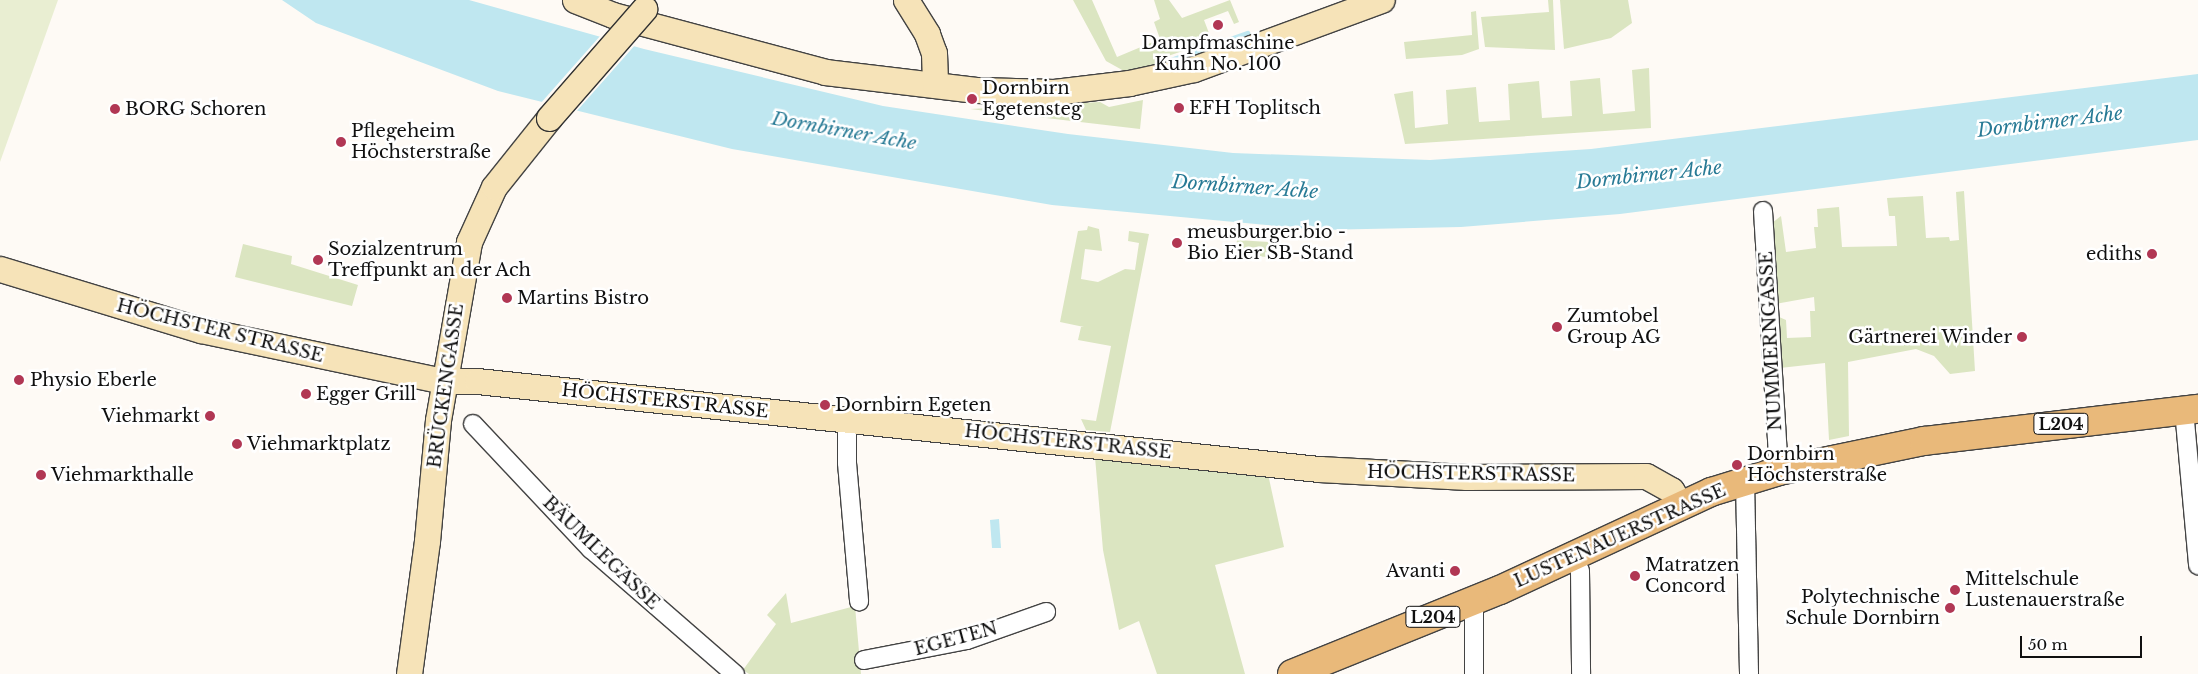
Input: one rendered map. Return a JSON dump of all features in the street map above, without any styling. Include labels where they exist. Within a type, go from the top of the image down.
[{"type":"main road","points":[[575,0],[613,15],[825,72],[976,90],[1054,92],[1129,83],[1194,69],[1382,0]]},
{"type":"main road","points":[[906,0],[927,34],[934,53],[934,85]]},
{"type":"main road","name":"BRÜCKENGASSE","points":[[409,674],[444,381],[462,269],[473,229],[494,187],[549,118],[648,4]]},
{"type":"main road","name":"HÖCHSTER STRASSE","points":[[0,269],[201,330],[444,381]]},
{"type":"main road","name":"HÖCHSTERSTRASSE","points":[[444,381],[477,380],[847,420],[1387,474],[1522,478],[1646,476],[1671,490],[1681,505]]},
{"type":"main road","name":"LUSTENAUERSTRASSE","points":[[1292,674],[1474,601],[1574,557],[1681,505],[1745,481],[1779,471],[1924,441],[2191,410]]},
{"type":"street","name":"NUMMERNGASSE","points":[[1763,210],[1779,471]]},
{"type":"street","points":[[2191,410],[2198,565]]},
{"type":"street","points":[[847,420],[847,463],[859,601]]},
{"type":"street","name":"BÄUMLEGASSE","points":[[474,424],[591,549],[715,668],[735,674]]},
{"type":"street","points":[[1745,481],[1749,674]]},
{"type":"street","points":[[1574,557],[1580,571],[1581,674]]},
{"type":"street","points":[[1474,601],[1474,674]]},
{"type":"street","name":"EGETEN","points":[[864,661],[959,642],[1046,612]]},
{"type":"green space","points":[[0,0],[58,0],[0,162]]},
{"type":"green space","points":[[1073,0],[1092,0],[1117,57],[1160,39],[1154,22],[1160,19],[1154,0],[1169,0],[1182,18],[1230,0],[1239,22],[1234,24],[1228,11],[1204,20],[1212,41],[1168,56],[1171,63],[1124,71],[1106,61]]},
{"type":"green space","points":[[1548,0],[1553,0],[1555,50],[1485,47],[1481,17],[1549,12]]},
{"type":"green space","points":[[1560,0],[1628,0],[1632,23],[1611,38],[1564,49]]},
{"type":"green space","points":[[1476,11],[1479,49],[1462,55],[1406,59],[1404,42],[1472,35],[1471,12]]},
{"type":"green space","points":[[1649,68],[1651,128],[1405,144],[1394,94],[1413,91],[1415,128],[1448,124],[1446,90],[1476,87],[1479,122],[1510,120],[1508,84],[1539,81],[1542,118],[1572,116],[1570,81],[1600,78],[1603,114],[1635,111],[1632,70]]},
{"type":"green space","points":[[1143,100],[1140,129],[970,109],[1100,102],[1109,107]]},
{"type":"green space","points":[[1964,191],[1975,371],[1950,374],[1934,356],[1916,349],[1848,362],[1849,436],[1829,440],[1825,363],[1780,368],[1777,316],[1786,320],[1787,338],[1811,337],[1810,311],[1815,311],[1814,297],[1775,304],[1772,223],[1781,216],[1786,252],[1816,248],[1814,227],[1818,227],[1817,209],[1839,207],[1842,247],[1897,246],[1895,216],[1889,216],[1887,198],[1923,196],[1926,238],[1949,237],[1950,241],[1959,240],[1956,192]]},
{"type":"green space","points":[[1088,226],[1099,229],[1102,251],[1085,249],[1081,279],[1098,282],[1125,269],[1135,270],[1139,243],[1128,241],[1129,231],[1149,234],[1110,432],[1086,430],[1081,419],[1096,421],[1111,346],[1078,340],[1081,327],[1084,327],[1060,322],[1078,231],[1087,230]]},
{"type":"green space","points":[[1237,240],[1284,243],[1283,258],[1235,255]]},
{"type":"green space","points":[[243,244],[292,256],[291,264],[358,285],[352,306],[235,277]]},
{"type":"green space","points":[[1095,457],[1268,474],[1284,547],[1215,565],[1245,674],[1157,674],[1139,621],[1119,630],[1103,550]]},
{"type":"green space","points":[[786,593],[791,623],[855,606],[861,674],[749,674],[743,670],[776,624],[767,615]]},
{"type":"water","name":"Dornbirner Ache","points":[[282,0],[469,0],[644,49],[883,106],[1068,134],[1233,153],[1430,160],[1591,149],[2198,74],[2198,140],[1620,214],[1461,227],[1319,230],[1052,205],[732,149],[498,91],[316,23]]},
{"type":"water","points":[[999,519],[1001,548],[992,548],[990,520]]},
{"type":"pier","points":[[601,35],[636,44],[575,113],[540,104]]},
{"type":"waterway","points":[[1170,60],[1247,33]]},
{"type":"place","name":"Dampfmaschine Kuhn No. 100","points":[[1218,25]]},
{"type":"place","name":"Dornbirn Egetensteg","points":[[972,99]]},
{"type":"place","name":"EFH Toplitsch","points":[[1179,108]]},
{"type":"place","name":"BORG Schoren","points":[[115,109]]},
{"type":"place","name":"Pflegeheim Höchsterstraße","points":[[341,142]]},
{"type":"place","name":"meusburger.bio - Bio Eier SB-Stand","points":[[1177,243]]},
{"type":"place","name":"ediths","points":[[2152,254]]},
{"type":"place","name":"Sozialzentrum Treffpunkt an der Ach","points":[[318,260]]},
{"type":"place","name":"Martins Bistro","points":[[507,298]]},
{"type":"place","name":"Zumtobel Group AG","points":[[1557,327]]},
{"type":"place","name":"Gärtnerei Winder","points":[[2022,337]]},
{"type":"place","name":"Physio Eberle","points":[[19,380]]},
{"type":"place","name":"Egger Grill","points":[[306,394]]},
{"type":"place","name":"Dornbirn Egeten","points":[[825,405]]},
{"type":"place","name":"Viehmarkt","points":[[210,416]]},
{"type":"place","name":"Viehmarktplatz","points":[[237,444]]},
{"type":"place","name":"Dornbirn Höchsterstraße","points":[[1737,465]]},
{"type":"place","name":"Viehmarkthalle","points":[[41,475]]},
{"type":"place","name":"Avanti","points":[[1455,571]]},
{"type":"place","name":"Matratzen Concord","points":[[1635,576]]},
{"type":"place","name":"Mittelschule Lustenauerstraße","points":[[1955,590]]},
{"type":"place","name":"Polytechnische Schule Dornbirn","points":[[1950,608]]}]
